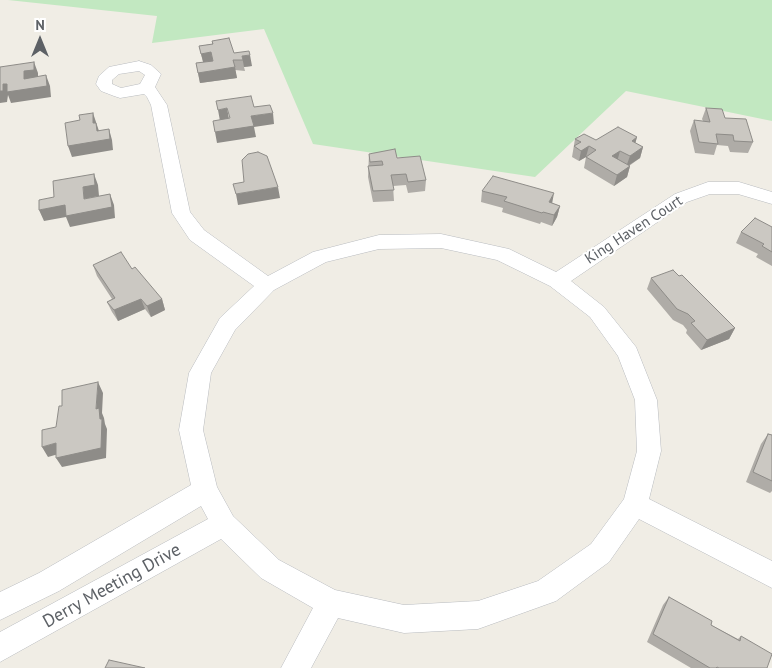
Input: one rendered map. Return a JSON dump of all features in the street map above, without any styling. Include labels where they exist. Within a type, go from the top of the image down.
[{"type":"street","points":[[146,87],[154,95],[159,105],[181,213],[197,235],[267,285]]},
{"type":"street","name":"King Haven Court","points":[[557,281],[681,198],[708,188],[739,188],[772,198]]},
{"type":"street","points":[[441,241],[502,254],[557,281],[597,312],[628,353],[646,400],[649,451],[635,504],[600,553],[546,592],[478,615],[404,619],[331,603],[270,570],[224,524],[205,490],[191,430],[200,373],[226,324],[267,285],[320,257],[379,242],[441,241]]},
{"type":"street","points":[[0,606],[49,582],[205,490]]},
{"type":"street","points":[[635,504],[772,575]]},
{"type":"street","name":"Derry Meeting Drive","points":[[0,648],[224,524]]},
{"type":"street","points":[[295,668],[331,603]]},
{"type":"green space","points":[[8,0],[772,0],[772,121],[626,91],[535,177],[313,144],[264,29],[152,43],[157,16]]},
{"type":"building","points":[[229,38],[234,53],[249,51],[250,55],[242,56],[243,60],[233,60],[235,67],[198,73],[196,63],[213,61],[211,52],[201,54],[199,46],[213,44],[212,41]]},
{"type":"building","points":[[34,62],[34,70],[24,71],[24,79],[46,75],[47,86],[7,92],[7,84],[3,84],[3,91],[0,91],[0,67]]},
{"type":"building","points":[[251,96],[254,107],[270,105],[273,113],[251,116],[254,126],[215,132],[213,121],[230,118],[227,108],[218,110],[216,101]]},
{"type":"building","points":[[706,108],[722,109],[725,118],[746,119],[753,142],[734,141],[733,135],[716,134],[718,144],[699,142],[694,120],[710,122]]},
{"type":"building","points":[[93,113],[93,123],[96,123],[97,131],[109,129],[110,139],[68,146],[65,123],[80,120],[79,115]]},
{"type":"building","points":[[618,127],[637,137],[632,141],[643,147],[630,156],[620,151],[612,156],[630,166],[617,175],[586,157],[596,150],[589,146],[581,151],[574,146],[581,142],[575,139],[584,134],[596,140]]},
{"type":"building","points":[[395,149],[397,158],[420,156],[426,180],[408,182],[406,174],[391,175],[394,190],[373,191],[368,166],[383,165],[382,161],[370,162],[369,154]]},
{"type":"building","points":[[258,152],[267,156],[278,187],[236,194],[233,184],[244,182],[242,160],[248,154]]},
{"type":"building","points":[[94,174],[95,185],[83,187],[84,199],[110,194],[112,207],[66,216],[65,205],[39,210],[39,200],[54,197],[53,181]]},
{"type":"building","points":[[493,176],[554,193],[549,202],[560,206],[554,215],[542,213],[504,201],[507,197],[482,191]]},
{"type":"building","points":[[755,218],[772,227],[772,252],[762,246],[764,244],[741,232]]},
{"type":"building","points":[[121,252],[132,269],[135,267],[162,299],[147,306],[141,299],[114,310],[107,302],[115,298],[93,265]]},
{"type":"building","points":[[673,270],[679,276],[682,275],[735,328],[707,340],[691,323],[695,321],[688,314],[677,309],[651,278]]},
{"type":"building","points":[[98,382],[96,409],[99,408],[100,419],[102,419],[101,448],[56,458],[56,443],[42,447],[42,430],[56,427],[59,406],[62,406],[62,390]]},
{"type":"building","points":[[768,434],[772,435],[772,481],[753,472]]},
{"type":"building","points":[[669,597],[712,621],[711,625],[740,641],[741,636],[772,654],[767,668],[710,668],[653,634]]},
{"type":"building","points":[[109,660],[145,668],[105,668]]}]
